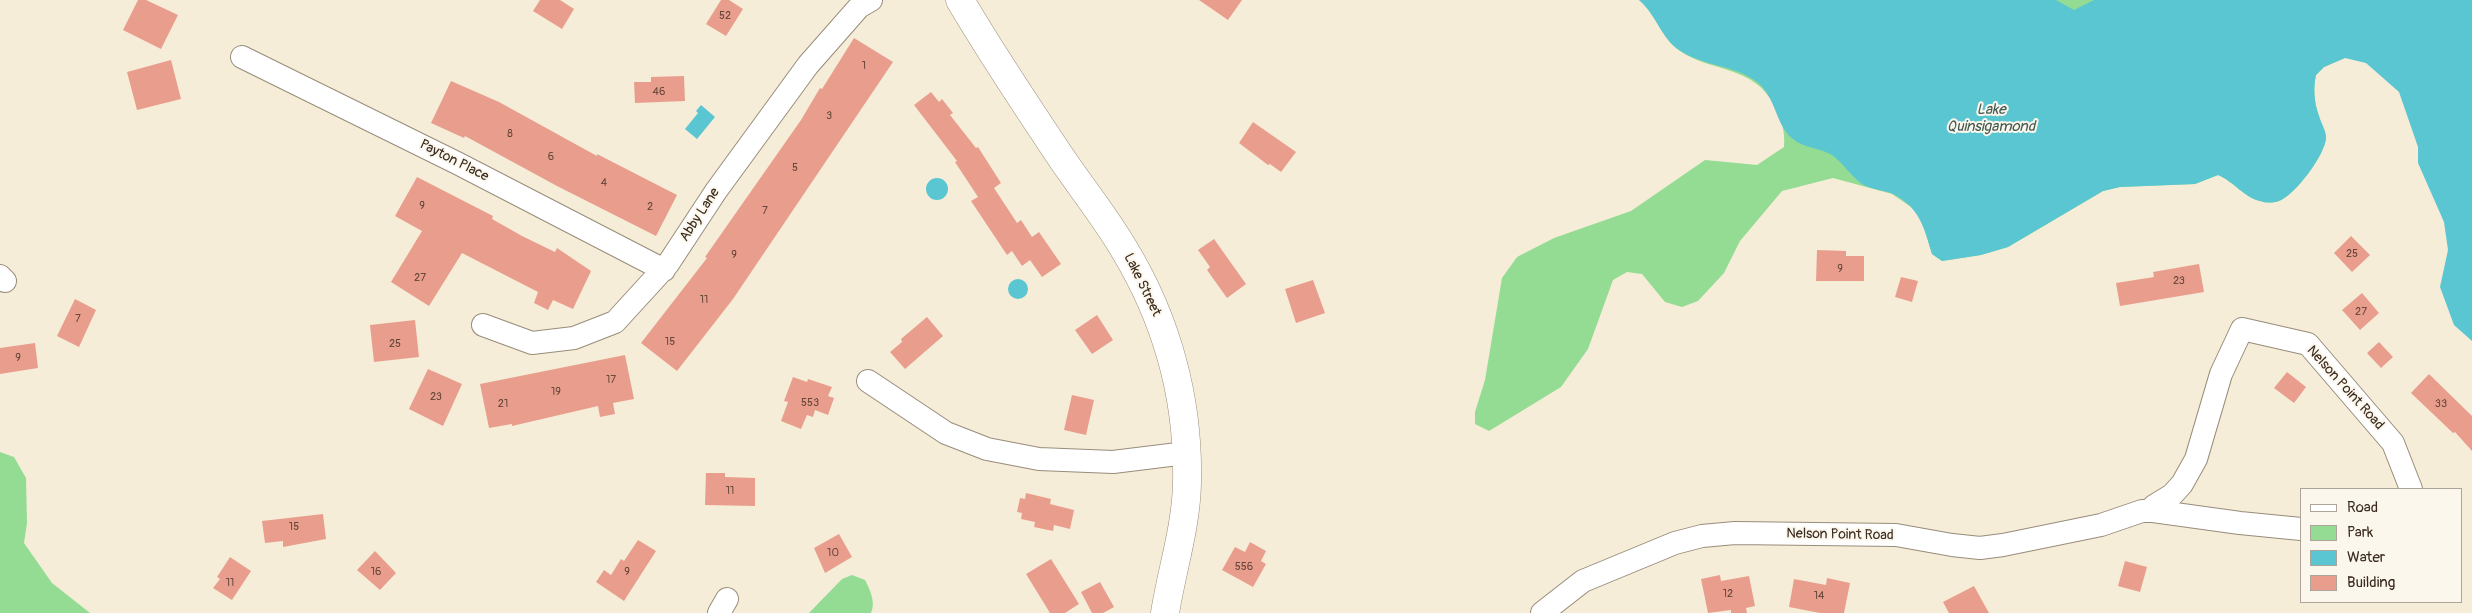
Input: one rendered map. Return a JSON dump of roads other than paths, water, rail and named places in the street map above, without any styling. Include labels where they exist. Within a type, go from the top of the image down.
[{"type":"main road","name":"Lake Street","points":[[960,0],[1042,129],[1114,233],[1145,287],[1164,332],[1172,359],[1181,404],[1186,453],[1184,520],[1165,613]]},
{"type":"street","name":"Abby Lane","points":[[483,324],[532,343],[574,338],[614,322],[664,270],[716,190],[808,65],[859,7],[872,0]]},
{"type":"street","name":"Payton Place","points":[[242,57],[446,157],[664,270]]},
{"type":"street","name":"Nelson Point Road","points":[[2153,511],[2154,506],[2172,495],[2182,484],[2196,458],[2221,374],[2242,329],[2308,344],[2393,443],[2411,488]]},
{"type":"street","points":[[868,381],[946,433],[988,449],[1039,459],[1113,462],[1186,453]]},
{"type":"street","name":"Nelson Point Road","points":[[1542,613],[1583,581],[1675,543],[1702,536],[1735,532],[1896,535],[1952,546],[1980,548],[2101,525],[2142,511],[2300,528]]},
{"type":"water","name":"Lake Quinsigamond","points":[[1639,0],[2056,0],[2074,10],[2094,0],[2472,0],[2472,341],[2454,325],[2440,287],[2448,250],[2444,222],[2418,163],[2418,147],[2399,92],[2366,63],[2345,58],[2324,67],[2316,75],[2314,85],[2315,101],[2326,135],[2324,145],[2315,164],[2301,183],[2279,201],[2262,202],[2244,193],[2218,175],[2195,184],[2120,187],[2103,191],[2008,247],[1981,255],[1942,261],[1932,254],[1923,226],[1908,204],[1891,193],[1862,184],[1832,155],[1793,139],[1782,126],[1768,95],[1757,82],[1739,72],[1698,59],[1679,50],[1668,39],[1650,12]]},
{"type":"water","points":[[701,105],[715,117],[697,139],[685,129],[698,113],[696,111]]},
{"type":"water","points":[[937,178],[945,181],[948,189],[945,197],[937,200],[929,197],[926,189],[929,181]]},
{"type":"water","points":[[1014,279],[1022,279],[1028,285],[1028,293],[1022,299],[1014,299],[1008,293],[1008,285]]}]
